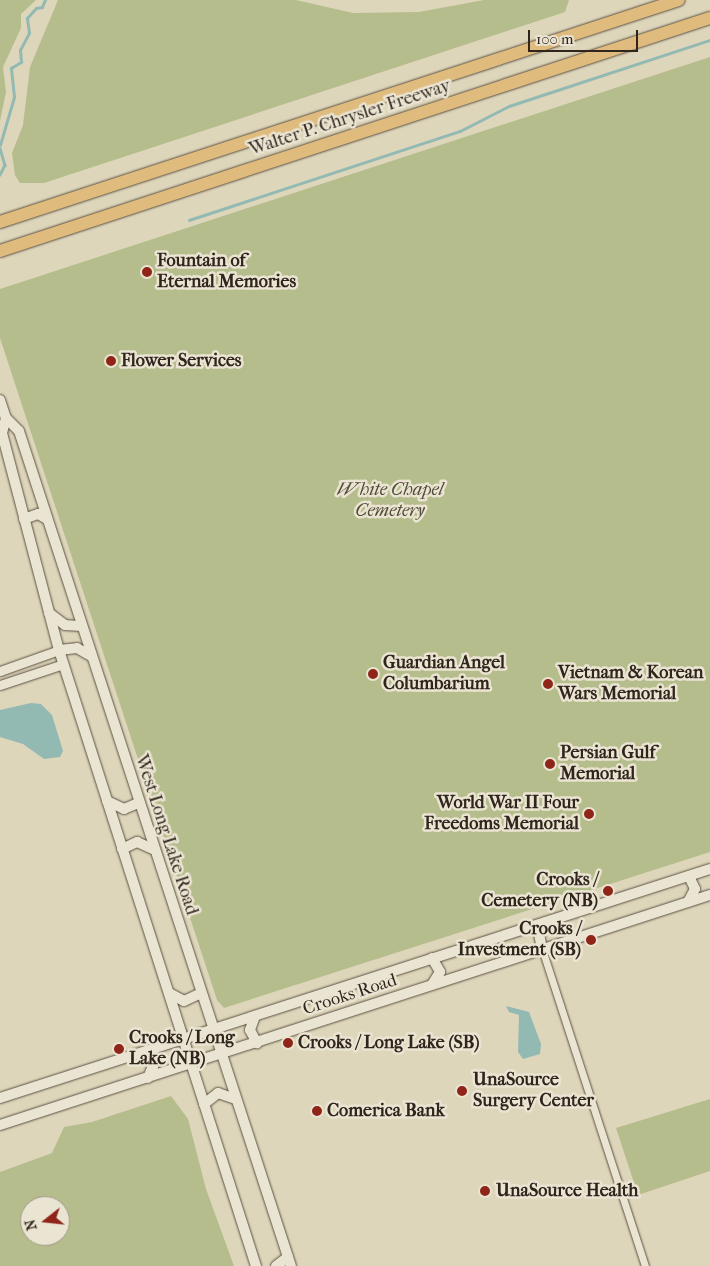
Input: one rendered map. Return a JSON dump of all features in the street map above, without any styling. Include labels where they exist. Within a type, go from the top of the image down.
[{"type":"highway","name":"Walter P. Chrysler Freeway","points":[[0,222],[679,0]]},
{"type":"highway","name":"Walter P. Chrysler Freeway","points":[[0,251],[710,18]]},
{"type":"main road","name":"West Long Lake Road","points":[[0,400],[6,418],[19,431],[152,849],[290,1262]]},
{"type":"main road","name":"West Long Lake Road","points":[[6,418],[2,433],[63,664],[255,1263]]},
{"type":"main road","points":[[24,519],[38,514],[47,519]]},
{"type":"main road","points":[[48,612],[65,626],[81,626]]},
{"type":"main road","points":[[59,650],[77,648],[91,656]]},
{"type":"main road","points":[[107,801],[124,809],[138,803]]},
{"type":"main road","points":[[122,849],[137,842],[152,849]]},
{"type":"main road","name":"Crooks Road","points":[[0,1098],[710,869]]},
{"type":"main road","points":[[688,902],[695,889],[689,876]]},
{"type":"main road","name":"Crooks Road","points":[[0,1125],[710,895]]},
{"type":"main road","points":[[542,949],[539,934],[545,922]]},
{"type":"main road","points":[[432,958],[440,972],[432,985]]},
{"type":"main road","points":[[168,992],[184,1001],[201,993]]},
{"type":"main road","points":[[255,1016],[250,1030],[257,1043]]},
{"type":"main road","points":[[146,1052],[153,1066],[148,1078]]},
{"type":"main road","points":[[204,1104],[218,1093],[235,1099]]},
{"type":"main road","points":[[276,1266],[290,1262]]},
{"type":"main road","points":[[255,1263],[264,1266]]},
{"type":"street","points":[[0,671],[59,650]]},
{"type":"street","points":[[0,684],[63,664]]},
{"type":"street","points":[[542,949],[645,1266]]},
{"type":"green space","points":[[0,0],[36,0],[21,14],[21,28],[3,67],[6,92],[0,121]]},
{"type":"green space","points":[[58,0],[296,0],[353,13],[419,12],[484,0],[569,0],[565,12],[44,183],[20,183],[15,175],[12,153],[23,125],[30,67]]},
{"type":"green space","name":"White Chapel Cemetery","points":[[710,57],[710,852],[224,1008],[217,1000],[0,338],[0,289]]},
{"type":"green space","points":[[171,1096],[188,1119],[206,1189],[234,1266],[0,1266],[0,1172],[52,1153],[64,1127],[92,1122]]},
{"type":"green space","points":[[710,1099],[710,1171],[638,1195],[616,1128]]},
{"type":"water","points":[[31,703],[41,704],[52,715],[63,751],[60,757],[44,759],[23,744],[0,737],[0,710]]},
{"type":"water","points":[[506,1006],[529,1012],[541,1044],[540,1054],[523,1059],[518,1052],[519,1015],[509,1012]]},
{"type":"waterway","points":[[0,145],[14,97],[11,68],[21,62],[20,50],[29,33],[27,18],[36,8],[42,7],[45,0]]},
{"type":"waterway","points":[[189,220],[460,131],[509,106],[710,40]]},
{"type":"waterway","points":[[0,148],[5,165],[0,175]]},
{"type":"place","name":"Fountain of Eternal Memories","points":[[147,272]]},
{"type":"place","name":"Flower Services","points":[[111,361]]},
{"type":"place","name":"Guardian Angel Columbarium","points":[[373,674]]},
{"type":"place","name":"Vietnam & Korean Wars Memorial","points":[[548,684]]},
{"type":"place","name":"Persian Gulf Memorial","points":[[550,764]]},
{"type":"place","name":"World War II Four Freedoms Memorial","points":[[589,814]]},
{"type":"place","name":"Crooks / Cemetery (NB)","points":[[608,891]]},
{"type":"place","name":"Crooks / Investment (SB)","points":[[591,940]]},
{"type":"place","name":"Crooks / Long Lake (SB)","points":[[288,1043]]},
{"type":"place","name":"Crooks / Long Lake (NB)","points":[[119,1049]]},
{"type":"place","name":"UnaSource Surgery Center","points":[[462,1091]]},
{"type":"place","name":"Comerica Bank","points":[[317,1111]]},
{"type":"place","name":"UnaSource Health","points":[[485,1191]]}]
